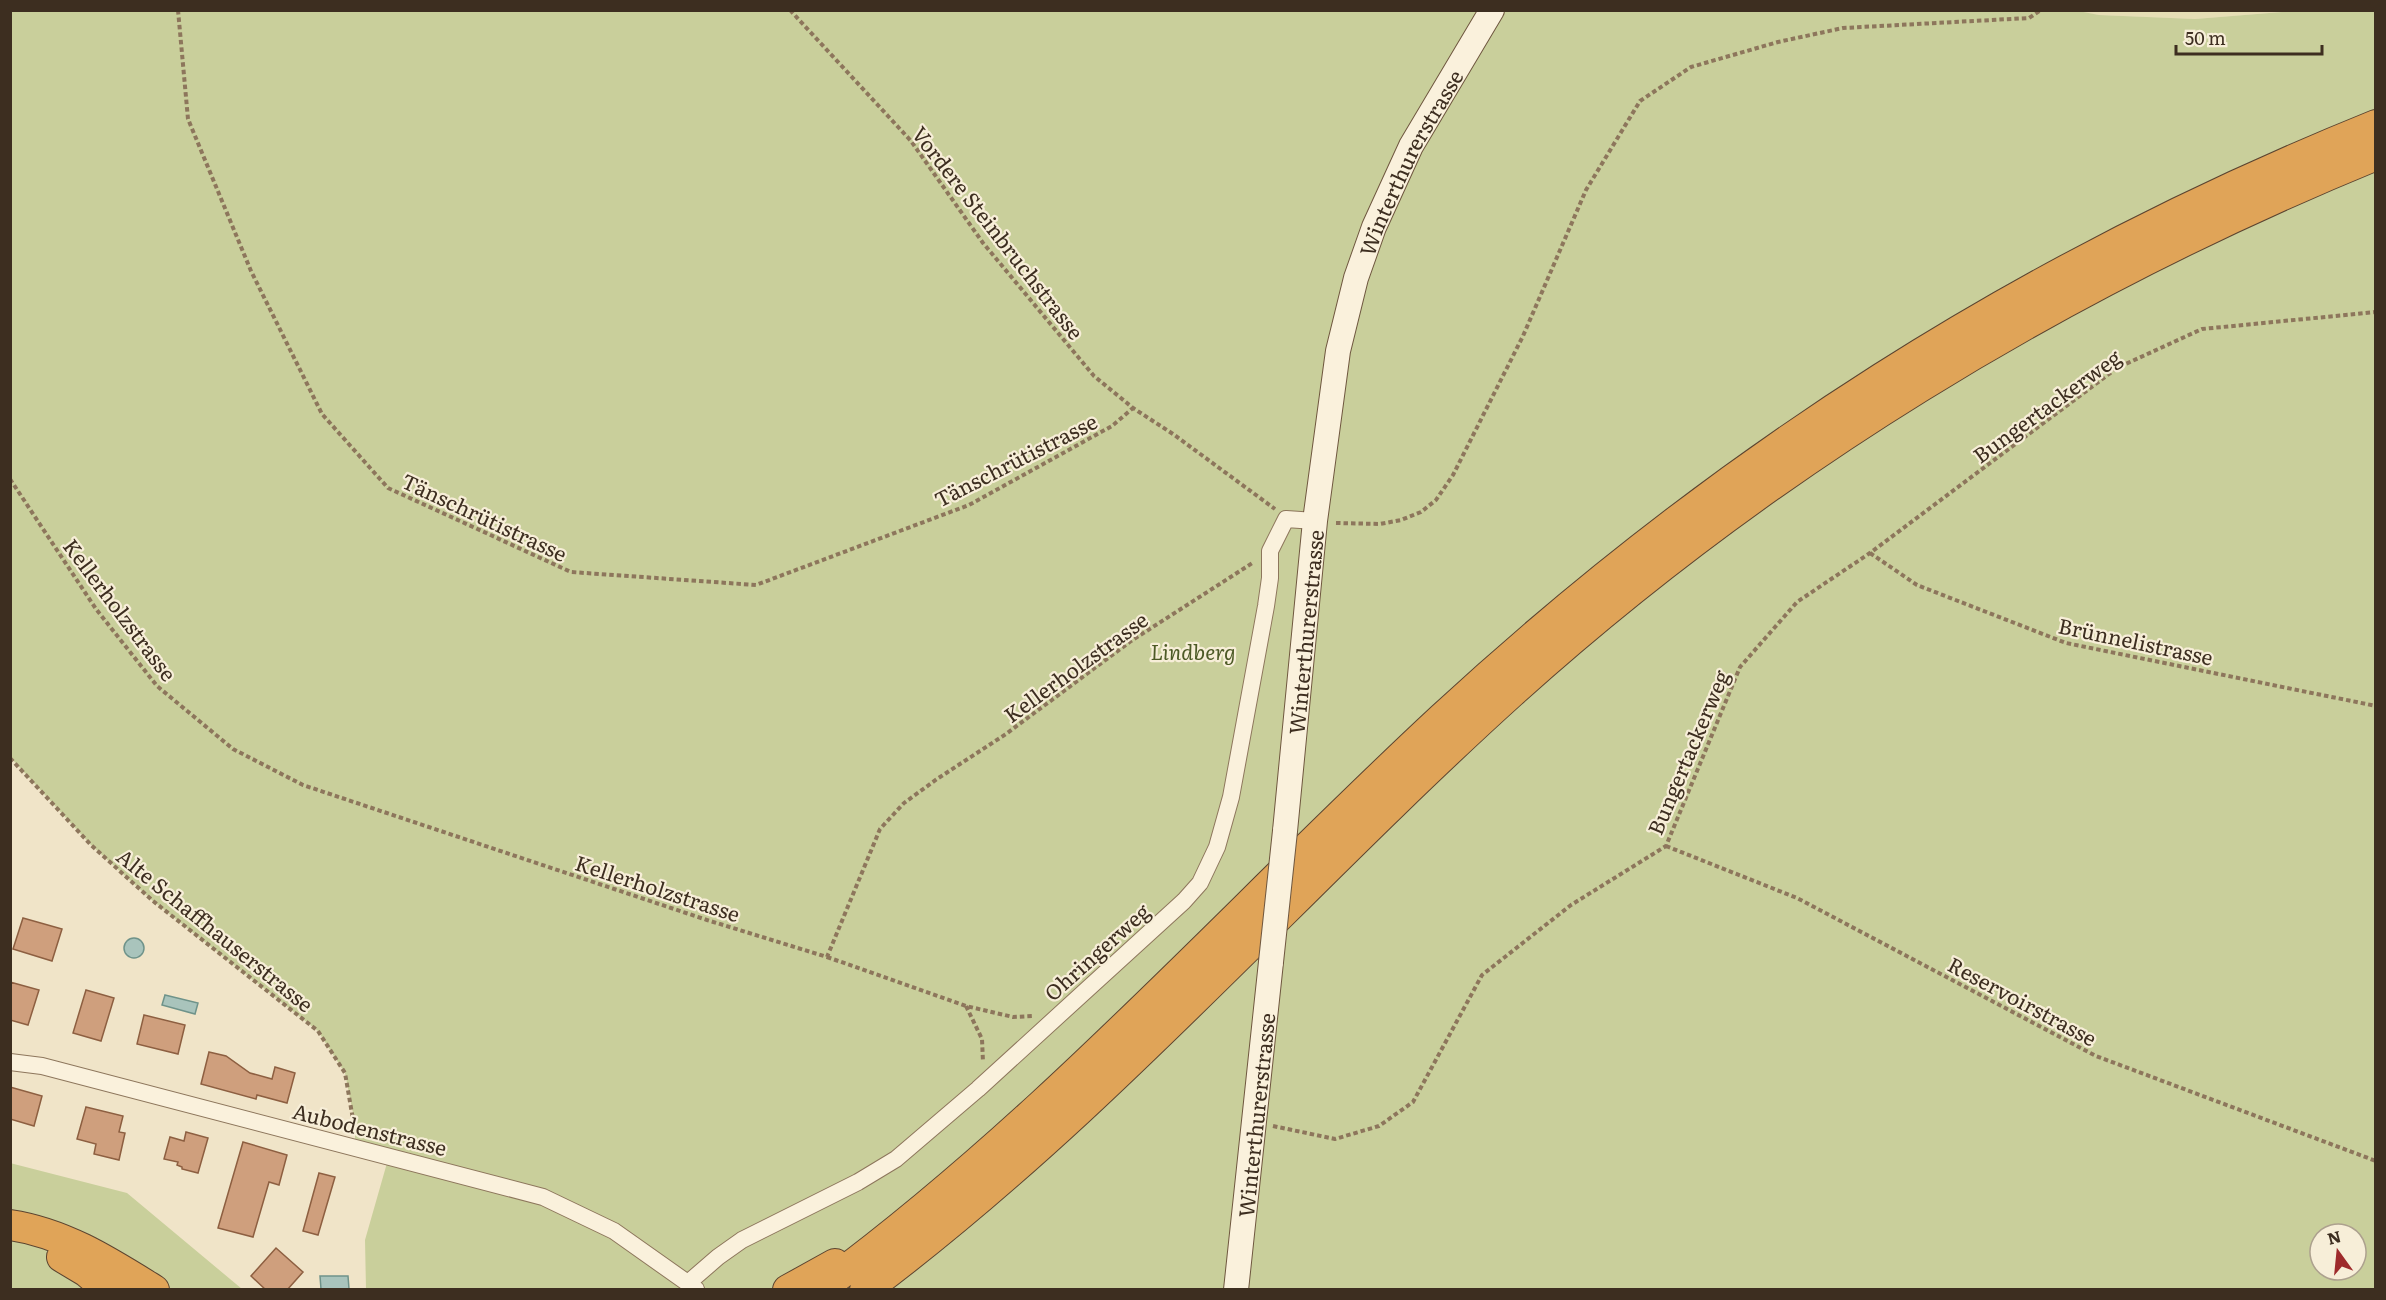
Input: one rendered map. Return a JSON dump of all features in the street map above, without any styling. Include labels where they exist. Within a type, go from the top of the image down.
[{"type":"highway","points":[[819,1290],[893,1233],[982,1159],[1125,1027],[1441,719],[1595,584],[1726,482],[1858,392],[2013,298],[2133,234],[2221,192],[2376,125]]},
{"type":"highway","points":[[866,1290],[961,1214],[1087,1102],[1394,803],[1514,691],[1629,592],[1713,527],[1869,418],[2006,334],[2177,244],[2376,155]]},
{"type":"highway","points":[[10,1225],[49,1234],[72,1243],[117,1266],[154,1290]]},
{"type":"highway","points":[[788,1290],[893,1233]]},
{"type":"highway","points":[[10,1241],[40,1248],[63,1258],[87,1272],[108,1290]]},
{"type":"main road","name":"Winterthurerstrasse","points":[[1236,1290],[1285,831],[1315,521],[1338,351],[1356,278],[1370,237],[1395,179],[1411,146],[1492,10]]},
{"type":"street","points":[[1286,519],[1315,521]]},
{"type":"street","name":"Ohringerweg","points":[[692,1286],[725,1251],[742,1240],[885,1166],[978,1089],[1184,901],[1208,868],[1217,847],[1231,796],[1266,606],[1270,578],[1270,551],[1286,519]]},
{"type":"street","name":"Aubodenstrasse","points":[[10,1062],[42,1066],[543,1197],[615,1231],[692,1286]]},
{"type":"path","name":"Tänschrütistrasse","points":[[178,10],[188,119],[251,271],[322,414],[388,488],[571,572],[756,585],[969,505],[1112,426],[1132,408]]},
{"type":"path","name":"Vordere Steinbruchstrasse","points":[[790,10],[911,141],[983,243],[1094,376],[1132,408],[1254,492],[1286,519]]},
{"type":"path","points":[[1349,525],[1380,524],[1401,520],[1421,512],[1436,500],[1452,475],[1523,336],[1586,190],[1640,101],[1691,67],[1778,42],[1843,28],[2029,18],[2041,10]]},
{"type":"path","name":"Bungertackerweg","points":[[1254,1122],[1335,1140],[1379,1126],[1413,1102],[1482,975],[1571,905],[1666,846],[1740,667],[1797,602],[1870,553],[2117,368],[2202,329],[2376,312]]},
{"type":"path","name":"Kellerholzstrasse","points":[[10,479],[96,609],[157,686],[233,749],[303,785],[707,920],[826,957],[880,829],[904,803],[1006,734],[1131,641],[1270,551]]},
{"type":"path","name":"Brünnelistrasse","points":[[1870,553],[1917,585],[2066,643],[2376,706]]},
{"type":"path","name":"Alte Schaffhauserstrasse","points":[[10,758],[91,845],[153,901],[318,1031],[345,1073],[355,1123],[355,1147]]},
{"type":"path","name":"Reservoirstrasse","points":[[1666,846],[1797,898],[2096,1056],[2376,1161]]},
{"type":"path","points":[[826,957],[966,1006],[1013,1017],[1058,1016]]},
{"type":"path","points":[[966,1006],[982,1039],[984,1064],[978,1089]]},
{"type":"shaded area","points":[[2073,11],[2294,11],[2195,19],[2099,15]]},
{"type":"green space","name":"Lindberg","points":[[2073,10],[2099,15],[2195,19],[2294,11],[2375,11],[2375,1289],[366,1289],[365,1240],[389,1156],[355,1147],[355,1123],[345,1073],[318,1031],[153,901],[91,845],[11,758],[11,11]]},
{"type":"green space","points":[[10,1163],[127,1193],[242,1289],[11,1289]]},
{"type":"water","points":[[130,938],[138,938],[144,944],[144,952],[138,958],[130,958],[124,952],[124,944]]},
{"type":"water","points":[[165,995],[198,1003],[195,1014],[162,1005]]},
{"type":"water","points":[[320,1276],[348,1276],[349,1289],[321,1289]]},
{"type":"building","points":[[23,918],[62,929],[52,961],[13,949]]},
{"type":"building","points":[[10,982],[39,990],[28,1025],[10,1020]]},
{"type":"building","points":[[86,990],[114,998],[101,1041],[73,1033]]},
{"type":"building","points":[[144,1015],[185,1025],[178,1054],[137,1044]]},
{"type":"building","points":[[209,1052],[226,1056],[250,1073],[272,1079],[275,1067],[295,1073],[287,1103],[257,1095],[256,1099],[201,1084]]},
{"type":"building","points":[[10,1087],[42,1096],[34,1126],[10,1119]]},
{"type":"building","points":[[86,1107],[123,1116],[119,1132],[125,1133],[119,1160],[94,1154],[96,1144],[77,1139]]},
{"type":"building","points":[[186,1132],[208,1138],[198,1173],[182,1169],[177,1165],[178,1162],[164,1159],[170,1137],[184,1141]]},
{"type":"building","points":[[243,1142],[287,1155],[279,1185],[269,1182],[253,1237],[218,1228]]},
{"type":"building","points":[[319,1173],[335,1177],[318,1235],[303,1231]]},
{"type":"building","points":[[276,1248],[303,1272],[287,1290],[266,1290],[251,1276]]}]
